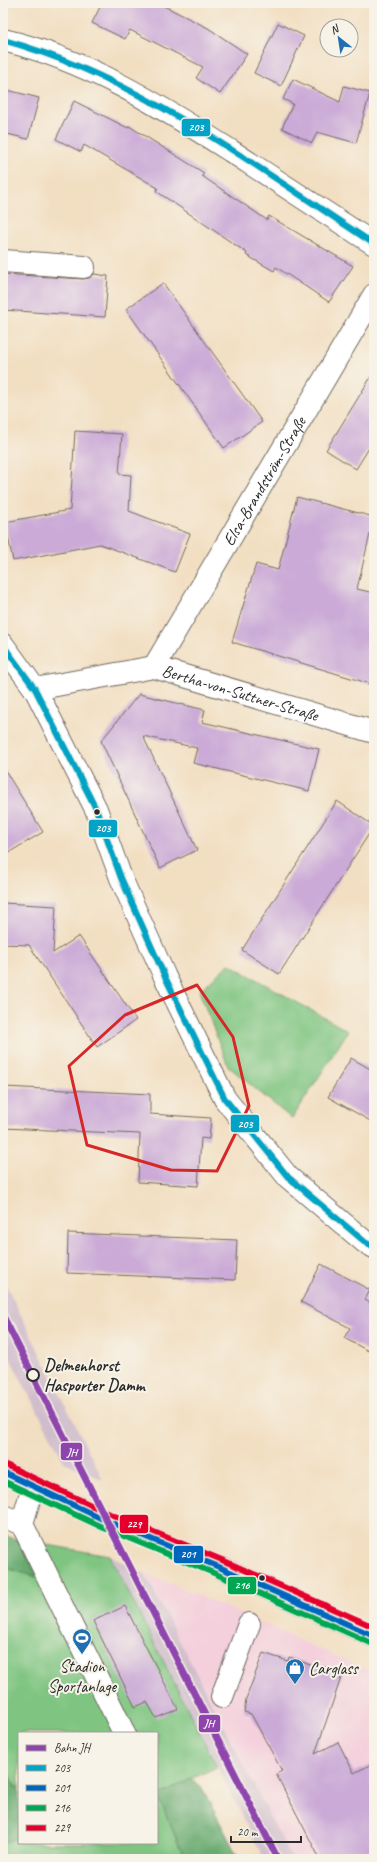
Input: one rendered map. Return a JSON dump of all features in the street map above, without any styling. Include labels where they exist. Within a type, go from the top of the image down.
[{"type":"main road","points":[[3,1472],[107,1521],[219,1567],[374,1636]]},
{"type":"street","points":[[3,40],[55,54],[112,81],[180,118],[374,244]]},
{"type":"street","points":[[3,261],[84,267]]},
{"type":"street","name":"Elsa-Brandström-Straße","points":[[154,667],[374,295]]},
{"type":"street","points":[[3,644],[35,689],[96,809],[121,878],[165,977],[226,1099],[288,1177],[365,1242],[374,1247]]},
{"type":"street","name":"Bertha-von-Suttner-Straße","points":[[35,689],[154,667],[374,732]]},
{"type":"street","points":[[33,1486],[12,1520],[123,1732]]},
{"type":"street","points":[[222,1697],[250,1624]]},
{"type":"highlighted area","points":[[197,985],[233,1037],[249,1106],[217,1171],[171,1170],[87,1145],[69,1066],[125,1015]]},
{"type":"shaded area","points":[[3,1279],[103,1480],[64,1462],[3,1345]]},
{"type":"shaded area","points":[[110,1556],[145,1574],[292,1859],[264,1859]]},
{"type":"shaded area","points":[[145,1574],[194,1593],[374,1673],[374,1859],[292,1859]]},
{"type":"green space","points":[[229,964],[348,1031],[292,1119],[228,1066],[199,991]]},
{"type":"green space","points":[[3,1535],[19,1540],[37,1577],[3,1567]]},
{"type":"green space","name":"Stadion Sportanlage","points":[[19,1540],[110,1556],[217,1767],[158,1796],[158,1732],[18,1732],[18,1787],[16,1788],[3,1759],[3,1567],[37,1577]]},
{"type":"green space","points":[[3,1759],[15,1788],[18,1787],[18,1837],[3,1844]]},
{"type":"green space","points":[[191,1779],[201,1786],[239,1859],[185,1859],[158,1796]]},
{"type":"green space","name":"Stadion Sportanlage","points":[[158,1796],[185,1859],[3,1859],[3,1844],[18,1837],[18,1844],[158,1844]]},
{"type":"building","points":[[102,3],[158,3],[208,28],[247,54],[220,94],[196,78],[203,67],[130,30],[125,39],[92,23]]},
{"type":"building","points":[[278,23],[304,36],[281,86],[254,73]]},
{"type":"building","points":[[293,79],[340,102],[344,86],[370,93],[356,143],[317,132],[312,143],[282,128],[293,104],[283,99]]},
{"type":"building","points":[[3,89],[39,98],[28,139],[3,133]]},
{"type":"building","points":[[74,101],[128,128],[129,126],[204,173],[202,176],[267,220],[269,216],[353,266],[329,302],[276,267],[274,271],[246,255],[247,253],[156,191],[158,188],[84,145],[81,152],[56,139]]},
{"type":"building","points":[[3,274],[83,279],[89,278],[94,274],[108,276],[105,317],[3,310]]},
{"type":"building","points":[[163,283],[262,422],[224,448],[126,309]]},
{"type":"building","points":[[374,372],[374,440],[356,469],[326,450]]},
{"type":"building","points":[[75,431],[122,434],[119,474],[131,475],[129,511],[190,534],[175,572],[100,544],[13,561],[5,522],[70,510]]},
{"type":"building","points":[[297,497],[374,517],[357,589],[374,593],[374,685],[232,642],[256,564],[278,570]]},
{"type":"building","points":[[139,694],[205,710],[202,722],[319,749],[309,791],[193,763],[197,748],[143,736],[197,850],[160,868],[101,741]]},
{"type":"building","points":[[3,767],[43,832],[3,856]]},
{"type":"building","points":[[337,801],[374,826],[279,974],[242,950]]},
{"type":"building","points":[[3,903],[56,906],[53,953],[79,936],[136,1020],[97,1047],[29,945],[3,944]]},
{"type":"building","points":[[351,1058],[374,1071],[374,1123],[328,1097]]},
{"type":"building","points":[[3,1087],[150,1094],[150,1114],[211,1118],[209,1139],[201,1138],[198,1186],[138,1182],[140,1134],[3,1128]]},
{"type":"building","points":[[68,1233],[237,1240],[235,1280],[67,1273]]},
{"type":"building","points":[[321,1264],[370,1290],[365,1300],[374,1305],[374,1354],[344,1338],[350,1328],[301,1302]]},
{"type":"building","points":[[125,1606],[178,1709],[156,1718],[147,1702],[135,1707],[93,1621]]},
{"type":"building","points":[[263,1653],[288,1661],[289,1657],[321,1669],[322,1666],[343,1672],[315,1754],[338,1742],[354,1773],[374,1763],[374,1859],[320,1859],[276,1774],[282,1771],[251,1714],[244,1712],[246,1699]]},
{"type":"rail line","name":"JH","points":[[3,1316],[278,1859]]},
{"type":"transit line","name":"203","points":[[3,40],[53,56],[102,77],[149,101],[196,127],[374,244]]},
{"type":"transit line","name":"203","points":[[3,645],[35,689],[96,809],[121,878],[165,977],[225,1099],[288,1177],[365,1242],[374,1247]]},
{"type":"transit line","name":"229","points":[[6,1465],[110,1514],[222,1560],[374,1627]]},
{"type":"transit line","name":"201","points":[[3,1472],[107,1521],[219,1567],[374,1636]]},
{"type":"transit line","name":"216","points":[[3,1481],[104,1528],[216,1574],[371,1643]]},
{"type":"place","name":"Delmenhorst Hasporter Damm","points":[[33,1375]]},
{"type":"place","name":"Stadion Sportanlage","points":[[82,1655]]},
{"type":"place","name":"Carglass","points":[[295,1685]]}]
